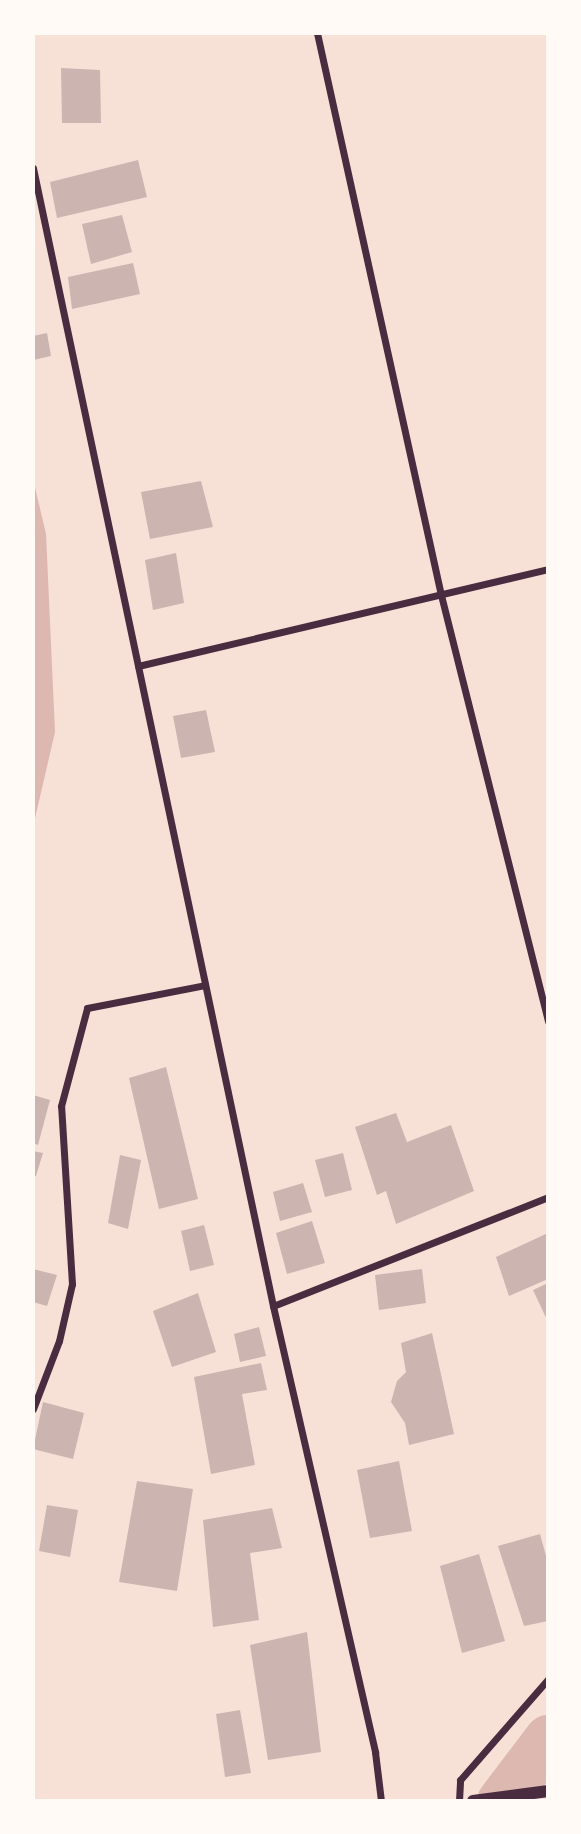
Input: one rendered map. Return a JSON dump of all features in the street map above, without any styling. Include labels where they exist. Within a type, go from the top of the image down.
[{"type":"street","points":[[317,33],[441,595],[548,1022]]},
{"type":"street","points":[[33,168],[273,1306],[375,1752],[381,1801]]},
{"type":"street","points":[[138,666],[548,569]]},
{"type":"street","points":[[33,1409],[59,1341],[72,1284],[61,1106],[87,1008],[205,985]]},
{"type":"street","points":[[273,1306],[548,1197]]},
{"type":"street","points":[[459,1801],[460,1780],[548,1679]]},
{"type":"street","points":[[473,1801],[548,1791]]},
{"type":"shaded area","points":[[33,479],[46,534],[55,732],[33,827]]},
{"type":"building","points":[[61,68],[100,70],[101,123],[62,123]]},
{"type":"building","points":[[138,160],[147,197],[57,218],[50,182]]},
{"type":"building","points":[[122,215],[132,252],[91,264],[82,224]]},
{"type":"building","points":[[133,263],[140,294],[72,309],[68,277]]},
{"type":"building","points":[[47,333],[51,356],[33,360],[33,336]]},
{"type":"building","points":[[201,481],[213,527],[150,539],[141,492]]},
{"type":"building","points":[[176,553],[184,603],[153,610],[145,560]]},
{"type":"building","points":[[206,710],[215,752],[181,758],[173,716]]},
{"type":"building","points":[[166,1067],[198,1199],[159,1209],[129,1078]]},
{"type":"building","points":[[33,1095],[50,1100],[38,1145],[33,1143]]},
{"type":"building","points":[[396,1113],[407,1142],[451,1125],[474,1191],[396,1224],[386,1191],[377,1195],[355,1127]]},
{"type":"building","points":[[33,1151],[43,1153],[36,1176],[33,1176]]},
{"type":"building","points":[[343,1153],[352,1190],[325,1197],[315,1160]]},
{"type":"building","points":[[120,1155],[141,1160],[128,1229],[108,1223]]},
{"type":"building","points":[[303,1183],[312,1212],[280,1221],[273,1192]]},
{"type":"building","points":[[312,1221],[325,1263],[287,1274],[276,1233]]},
{"type":"building","points":[[204,1225],[214,1265],[190,1271],[181,1231]]},
{"type":"building","points":[[548,1233],[548,1279],[509,1296],[496,1257]]},
{"type":"building","points":[[33,1269],[57,1275],[47,1306],[33,1302]]},
{"type":"building","points":[[422,1269],[426,1303],[379,1310],[375,1275]]},
{"type":"building","points":[[548,1283],[548,1322],[533,1290]]},
{"type":"building","points":[[198,1293],[216,1352],[172,1367],[153,1311]]},
{"type":"building","points":[[259,1327],[266,1356],[240,1362],[234,1334]]},
{"type":"building","points":[[432,1333],[454,1434],[409,1445],[405,1423],[391,1402],[397,1381],[406,1372],[401,1343]]},
{"type":"building","points":[[261,1363],[267,1390],[242,1394],[255,1465],[211,1474],[194,1377]]},
{"type":"building","points":[[43,1402],[84,1413],[73,1459],[33,1449]]},
{"type":"building","points":[[399,1461],[412,1531],[370,1538],[357,1470]]},
{"type":"building","points":[[137,1481],[193,1489],[177,1591],[119,1582]]},
{"type":"building","points":[[47,1505],[78,1510],[70,1557],[39,1551]]},
{"type":"building","points":[[272,1508],[282,1548],[250,1553],[259,1620],[213,1627],[203,1520]]},
{"type":"building","points":[[540,1534],[548,1563],[548,1621],[524,1626],[498,1546]]},
{"type":"building","points":[[479,1554],[505,1641],[462,1653],[440,1566]]},
{"type":"building","points":[[307,1632],[321,1752],[268,1760],[250,1645]]},
{"type":"building","points":[[240,1710],[251,1773],[225,1777],[216,1714]]},
{"type":"waterway","points":[[501,1801],[548,1739]]}]
